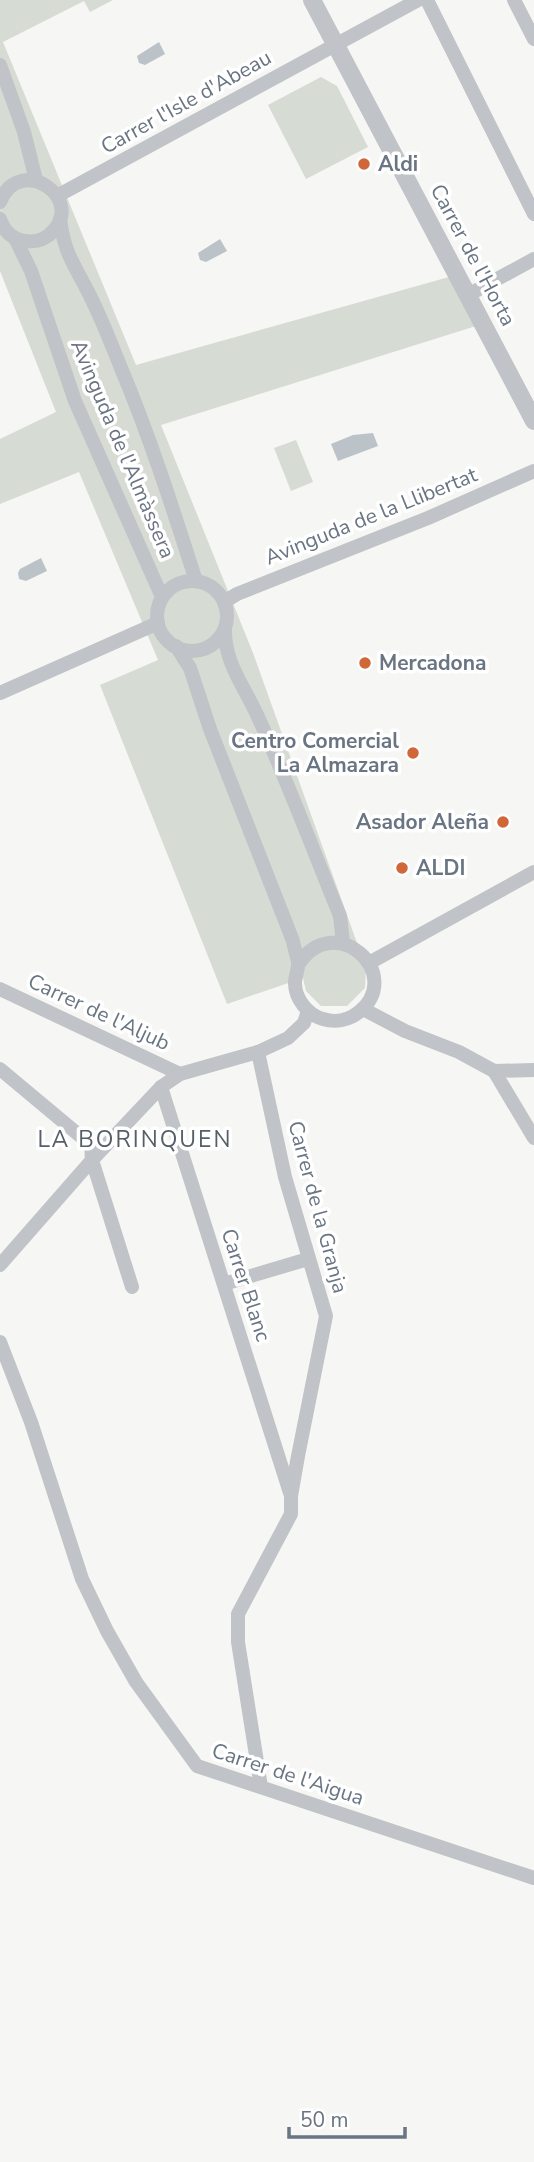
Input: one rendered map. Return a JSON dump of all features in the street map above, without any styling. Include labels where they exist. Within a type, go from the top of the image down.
[{"type":"street","name":"Carrer de l'Horta","points":[[312,0],[534,421]]},
{"type":"street","name":"Carrer l'Isle d'Abeau","points":[[57,196],[334,43],[418,0]]},
{"type":"street","points":[[426,0],[534,214]]},
{"type":"street","points":[[514,0],[534,39]]},
{"type":"street","points":[[0,65],[24,132],[36,180]]},
{"type":"street","points":[[0,202],[8,189],[22,181],[36,180],[49,186],[57,196]]},
{"type":"street","name":"Avinguda de l'Almàssera","points":[[57,196],[61,208],[63,241],[122,370],[177,518],[196,581]]},
{"type":"street","points":[[1,224],[15,238],[25,242],[37,241],[47,237],[57,227],[60,219]]},
{"type":"street","name":"Avinguda de l'Almàssera","points":[[15,238],[32,271],[75,401],[162,597]]},
{"type":"street","points":[[468,295],[534,258]]},
{"type":"street","name":"Avinguda de la Llibertat","points":[[225,602],[237,594],[534,471]]},
{"type":"street","points":[[298,965],[310,950],[327,943],[343,943],[362,953],[369,963],[374,976],[373,990],[363,1009],[344,1020],[334,1021],[321,1019],[308,1011],[298,997],[295,982],[298,965],[293,941],[210,729],[190,668],[176,646],[164,636],[158,623],[158,609],[162,597],[174,586],[196,581],[216,590],[225,602],[227,612],[224,647],[233,671],[258,716],[340,916],[343,943]]},
{"type":"street","points":[[0,693],[158,623]]},
{"type":"street","points":[[176,646],[196,650],[211,645],[225,629]]},
{"type":"street","points":[[369,963],[534,872]]},
{"type":"street","name":"Carrer de l'Aljub","points":[[0,989],[180,1074]]},
{"type":"street","points":[[363,1009],[405,1031],[459,1052],[494,1071],[534,1070]]},
{"type":"street","points":[[0,1265],[92,1160],[161,1087],[180,1074],[258,1052],[288,1038],[303,1023],[308,1011]]},
{"type":"street","name":"Carrer de la Granja","points":[[258,1052],[285,1177],[326,1316],[291,1496],[291,1514],[238,1614],[237,1642],[261,1787]]},
{"type":"street","points":[[0,1069],[91,1145],[92,1160],[132,1287]]},
{"type":"street","points":[[494,1071],[534,1138]]},
{"type":"street","name":"Carrer Blanc","points":[[161,1087],[291,1496]]},
{"type":"street","points":[[224,1284],[307,1259]]},
{"type":"street","name":"Carrer de l'Aigua","points":[[0,1342],[31,1422],[82,1578],[107,1631],[136,1682],[197,1766],[534,1878]]},
{"type":"shaded area","points":[[0,0],[113,0],[90,12],[84,1],[3,42],[136,365],[449,277],[476,326],[161,425],[253,653],[366,968],[365,988],[347,1006],[321,1006],[306,991],[303,978],[227,1004],[100,685],[158,660],[79,472],[0,504],[0,439],[56,412],[0,271]]},
{"type":"shaded area","points":[[159,42],[165,54],[145,65],[139,63],[137,56]]},
{"type":"shaded area","points":[[321,77],[337,86],[368,147],[306,179],[268,105]]},
{"type":"shaded area","points":[[220,239],[227,251],[206,262],[200,260],[198,253]]},
{"type":"shaded area","points":[[373,433],[378,446],[338,461],[331,444],[353,435]]},
{"type":"shaded area","points":[[296,440],[313,482],[291,491],[274,448]]},
{"type":"shaded area","points":[[41,558],[47,571],[26,581],[19,579],[20,569]]},
{"type":"place","name":"Aldi","points":[[364,164]]},
{"type":"place","name":"Mercadona","points":[[365,663]]},
{"type":"place","name":"Centro Comercial La Almazara","points":[[413,753]]},
{"type":"place","name":"Asador Aleña","points":[[503,822]]},
{"type":"place","name":"ALDI","points":[[402,868]]},
{"type":"district","name":"LA BORINQUEN","points":[[135,1139]]}]
